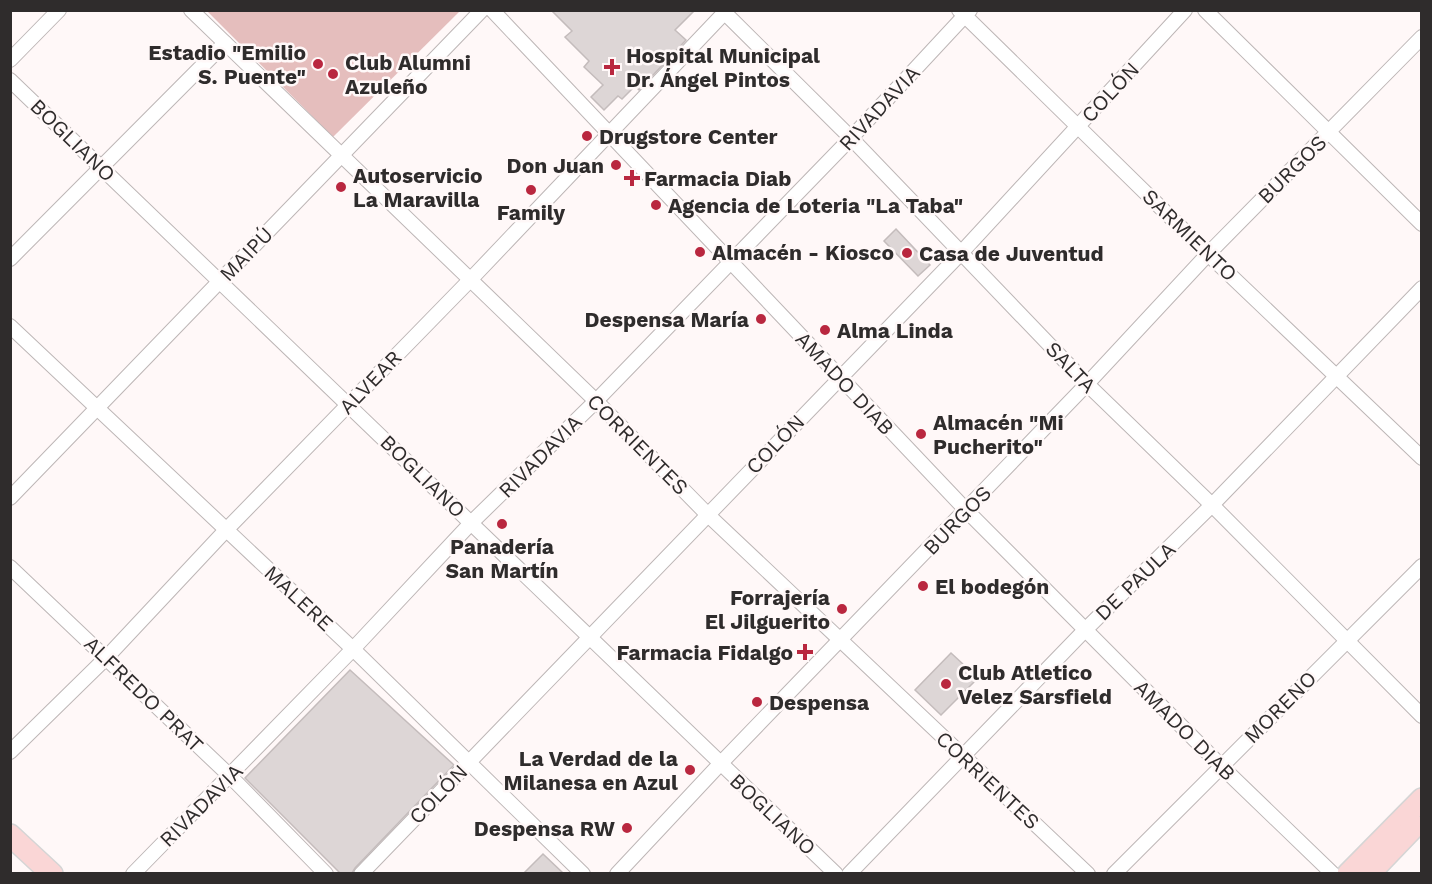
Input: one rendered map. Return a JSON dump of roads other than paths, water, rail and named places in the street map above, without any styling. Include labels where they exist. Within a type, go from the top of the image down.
[{"type":"main road","points":[[1348,873],[1422,799]]},
{"type":"main road","points":[[1369,873],[1422,819]]},
{"type":"main road","points":[[10,835],[52,873]]},
{"type":"main road","points":[[10,854],[30,873]]},
{"type":"street","points":[[10,60],[59,10]]},
{"type":"street","name":"CORRIENTES","points":[[191,10],[596,401],[707,514],[1088,873]]},
{"type":"street","name":"MAIPÚ","points":[[10,498],[482,10]]},
{"type":"street","name":"AMADO DIAB","points":[[492,10],[966,510],[1221,766],[1334,873]]},
{"type":"street","name":"COLÓN","points":[[362,873],[838,377],[961,253],[1185,10]]},
{"type":"street","points":[[1205,10],[1422,224]]},
{"type":"street","name":"ALVEAR","points":[[10,752],[106,658],[226,530],[471,279],[726,12]]},
{"type":"street","name":"SALTA","points":[[726,12],[851,138],[1087,384],[1422,717]]},
{"type":"street","name":"SARMIENTO","points":[[965,12],[1208,254],[1422,458]]},
{"type":"street","name":"RIVADAVIA","points":[[133,873],[353,649],[472,522],[596,401],[732,262],[851,138],[965,12]]},
{"type":"street","name":"BURGOS","points":[[617,873],[1087,384],[1208,254],[1422,37]]},
{"type":"street","points":[[10,260],[225,43]]},
{"type":"street","name":"BOGLIANO","points":[[10,80],[836,873]]},
{"type":"street","name":"DE PAULA","points":[[849,873],[1085,630],[1212,506],[1422,288]]},
{"type":"street","name":"MALERE","points":[[10,326],[353,649],[583,873]]},
{"type":"street","name":"MORENO","points":[[1114,873],[1422,566]]},
{"type":"street","name":"ALFREDO PRAT","points":[[10,567],[230,776],[326,873]]},
{"type":"place","name":"Estadio \"Emilio S. Puente\"","points":[[318,64]]},
{"type":"place","name":"Hospital Municipal Dr. Ángel Pintos","points":[[612,67]]},
{"type":"place","name":"Club Alumni Azuleño","points":[[333,74]]},
{"type":"place","name":"Drugstore Center","points":[[587,136]]},
{"type":"place","name":"Don Juan","points":[[616,165]]},
{"type":"place","name":"Farmacia Diab","points":[[632,178]]},
{"type":"place","name":"Autoservicio La Maravilla","points":[[341,187]]},
{"type":"place","name":"Family","points":[[531,190]]},
{"type":"place","name":"Agencia de Loteria \"La Taba\"","points":[[656,205]]},
{"type":"place","name":"Almacén - Kiosco","points":[[700,252]]},
{"type":"place","name":"Casa de Juventud","points":[[907,253]]},
{"type":"place","name":"Despensa María","points":[[761,319]]},
{"type":"place","name":"Alma Linda","points":[[825,330]]},
{"type":"place","name":"Almacén \"Mi Pucherito\"","points":[[921,434]]},
{"type":"place","name":"Panadería San Martín","points":[[502,524]]},
{"type":"place","name":"El bodegón","points":[[923,586]]},
{"type":"place","name":"Forrajería El Jilguerito","points":[[842,609]]},
{"type":"place","name":"Farmacia Fidalgo","points":[[805,652]]},
{"type":"place","name":"Club Atletico Velez Sarsfield","points":[[946,684]]},
{"type":"place","name":"Despensa","points":[[757,702]]},
{"type":"place","name":"La Verdad de la Milanesa en Azul","points":[[690,770]]},
{"type":"place","name":"Despensa RW","points":[[627,828]]}]
